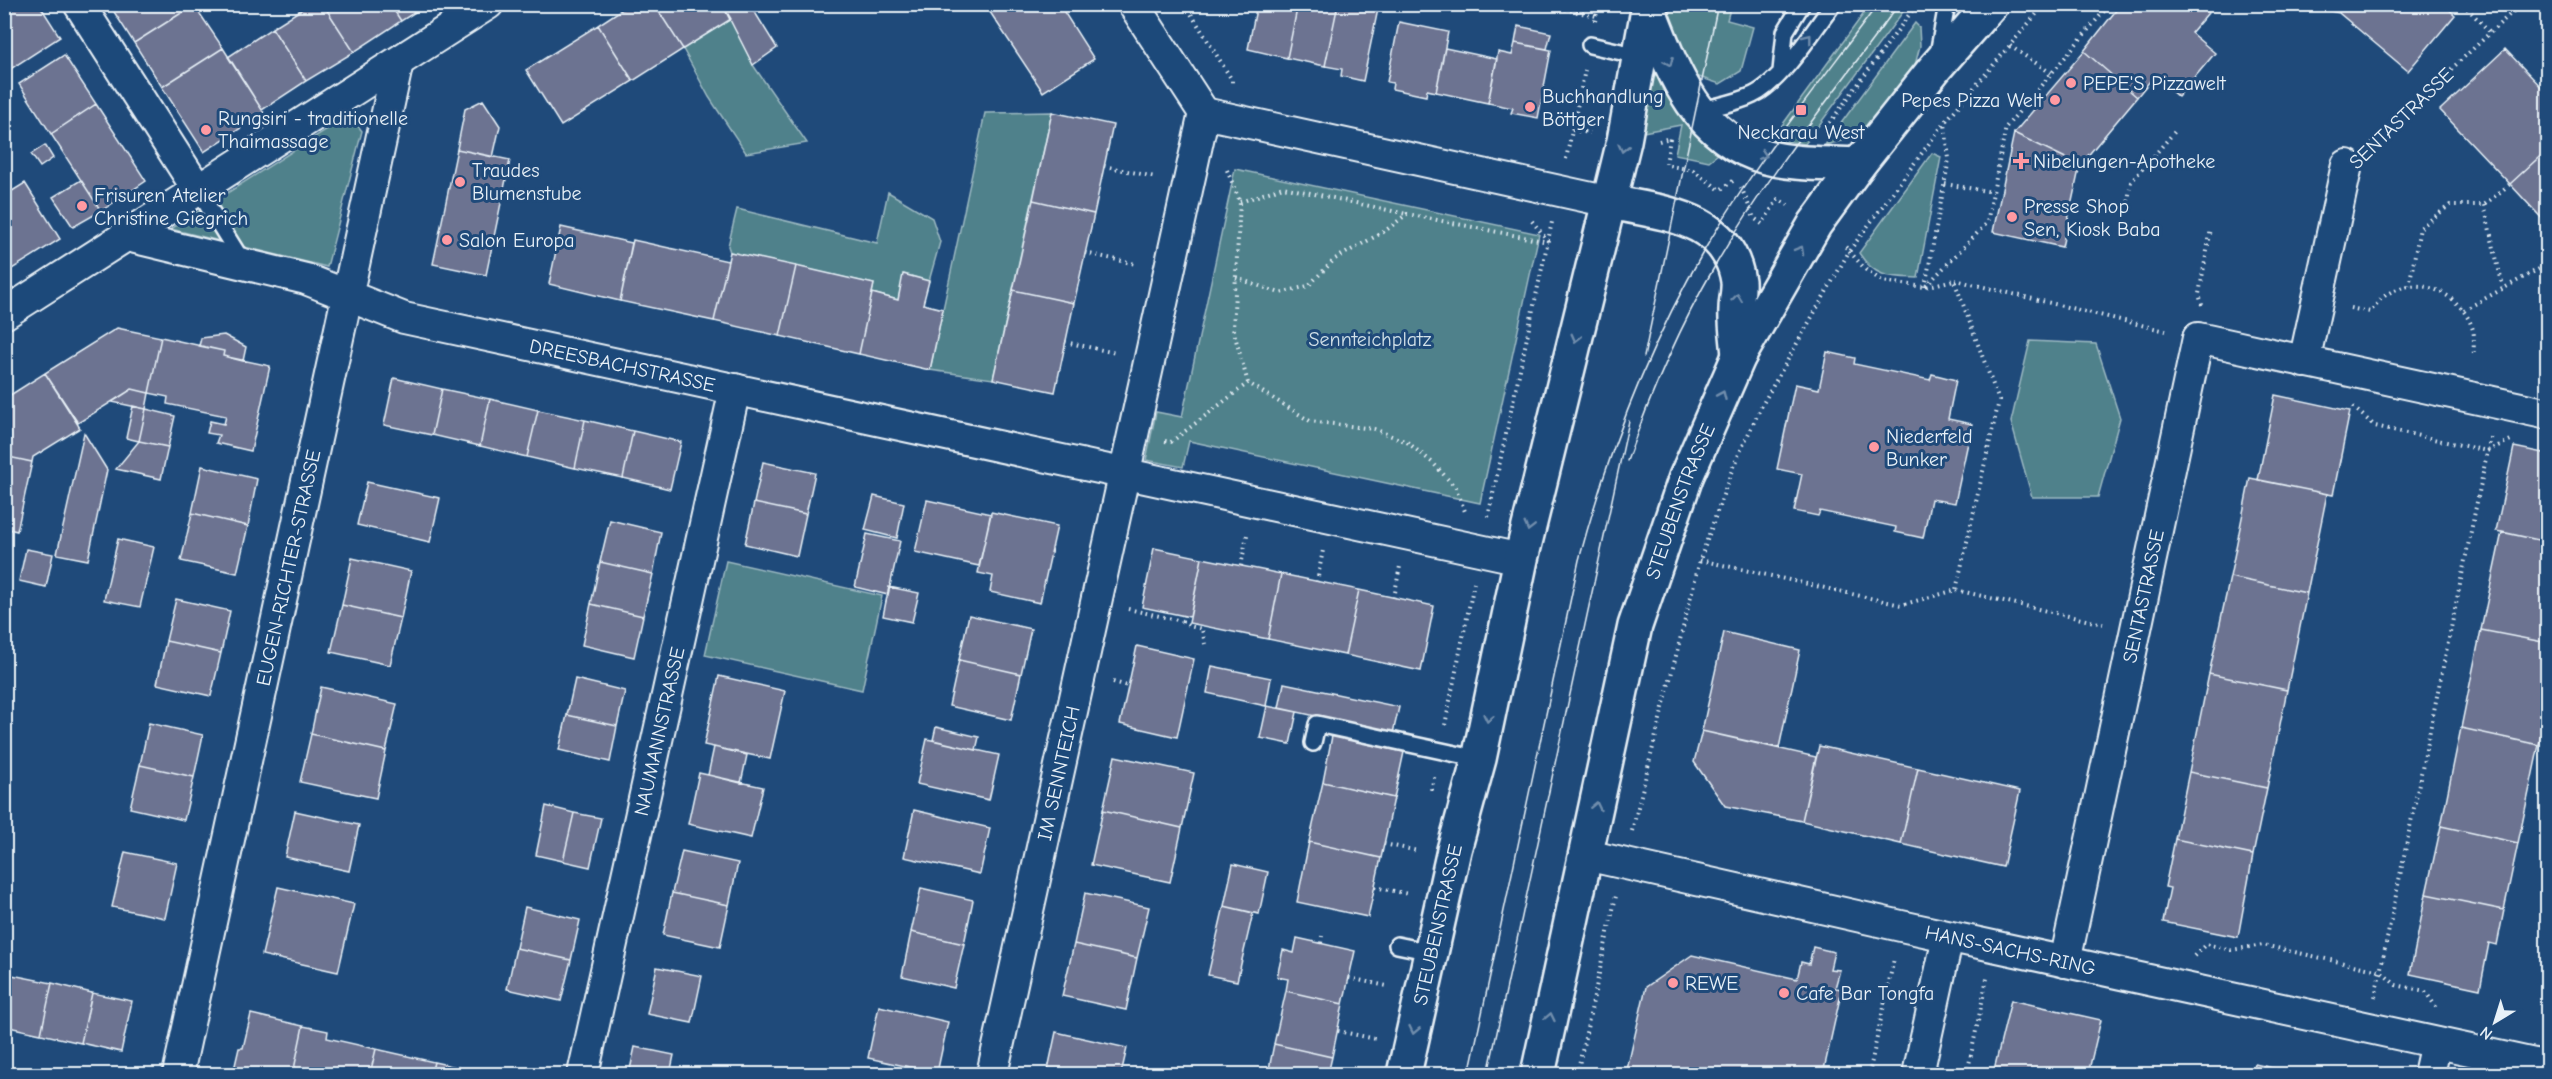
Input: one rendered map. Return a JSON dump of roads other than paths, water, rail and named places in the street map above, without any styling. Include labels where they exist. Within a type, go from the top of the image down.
[{"type":"street","points":[[79,4],[198,190]]},
{"type":"street","points":[[4,314],[488,4]]},
{"type":"street","points":[[1133,4],[1216,116],[1689,219],[1706,228],[1720,242],[1731,259],[1738,282],[1736,309],[1739,356]]},
{"type":"street","name":"STEUBENSTRASSE","points":[[1538,1074],[1635,626],[1686,477],[1739,356],[1815,224],[1858,165],[1991,4]]},
{"type":"street","points":[[1649,6],[1678,81],[1707,120],[1740,146],[1767,157],[1802,162],[1858,165]]},
{"type":"street","name":"STEUBENSTRASSE","points":[[1404,1074],[1431,952],[1479,759],[1521,559],[1624,141],[1649,6]]},
{"type":"street","name":"EUGEN-RICHTER-STRASSE","points":[[178,1074],[398,62]]},
{"type":"street","points":[[1216,116],[1188,185],[1125,473],[1521,559]]},
{"type":"street","name":"SENTASTRASSE","points":[[2065,962],[2198,339],[2304,362],[2347,165]]},
{"type":"street","name":"DREESBACHSTRASSE","points":[[127,236],[306,279],[404,318],[1125,473]]},
{"type":"street","points":[[2304,362],[2547,414]]},
{"type":"street","name":"NAUMANNSTRASSE","points":[[583,1074],[735,389]]},
{"type":"street","name":"IM SENNTEICH","points":[[992,1074],[1125,473]]},
{"type":"street","name":"HANS-SACHS-RING","points":[[1586,855],[1948,937],[2436,1043],[2547,1064]]},
{"type":"street","points":[[1918,1074],[1948,937]]},
{"type":"street","points":[[2429,1074],[2436,1043]]},
{"type":"lane","points":[[1781,71],[1785,32],[1802,4]]},
{"type":"lane","points":[[1699,111],[1751,97],[1764,90],[1833,4]]},
{"type":"lane","points":[[1935,69],[1947,4]]},
{"type":"lane","points":[[1590,45],[1639,56]]},
{"type":"lane","points":[[198,190],[245,265]]},
{"type":"lane","points":[[1313,743],[1317,724],[1479,759]]},
{"type":"lane","points":[[1397,945],[1431,952]]},
{"type":"tram line","points":[[1644,357],[1718,4]]},
{"type":"tram line","points":[[1469,1074],[1579,560],[1603,479],[1632,400],[1684,286],[1724,217],[1788,124],[1878,4]]},
{"type":"tram line","points":[[1627,461],[1666,361],[1715,266],[1780,165],[1899,4]]},
{"type":"tram line","points":[[1488,1074],[1629,421]]},
{"type":"place","name":"PEPE'S Pizzawelt","points":[[2071,83]]},
{"type":"place","name":"Pepes Pizza Welt","points":[[2055,100]]},
{"type":"place","name":"Buchhandlung Böttger","points":[[1530,107]]},
{"type":"place","name":"Neckarau West","points":[[1801,110]]},
{"type":"place","name":"Rungsiri - traditionelle Thaimassage","points":[[206,130]]},
{"type":"place","name":"Nibelungen-Apotheke","points":[[2021,161]]},
{"type":"place","name":"Traudes Blumenstube","points":[[460,182]]},
{"type":"place","name":"Frisuren Atelier Christine Giegrich","points":[[82,206]]},
{"type":"place","name":"Presse Shop Sen, Kiosk Baba","points":[[2012,217]]},
{"type":"place","name":"Salon Europa","points":[[447,240]]},
{"type":"place","name":"Niederfeld Bunker","points":[[1874,447]]},
{"type":"place","name":"REWE","points":[[1673,983]]},
{"type":"place","name":"Cafe Bar Tongfa","points":[[1784,993]]},
{"type":"park label","name":"Sennteichplatz","points":[[1370,339]]}]
